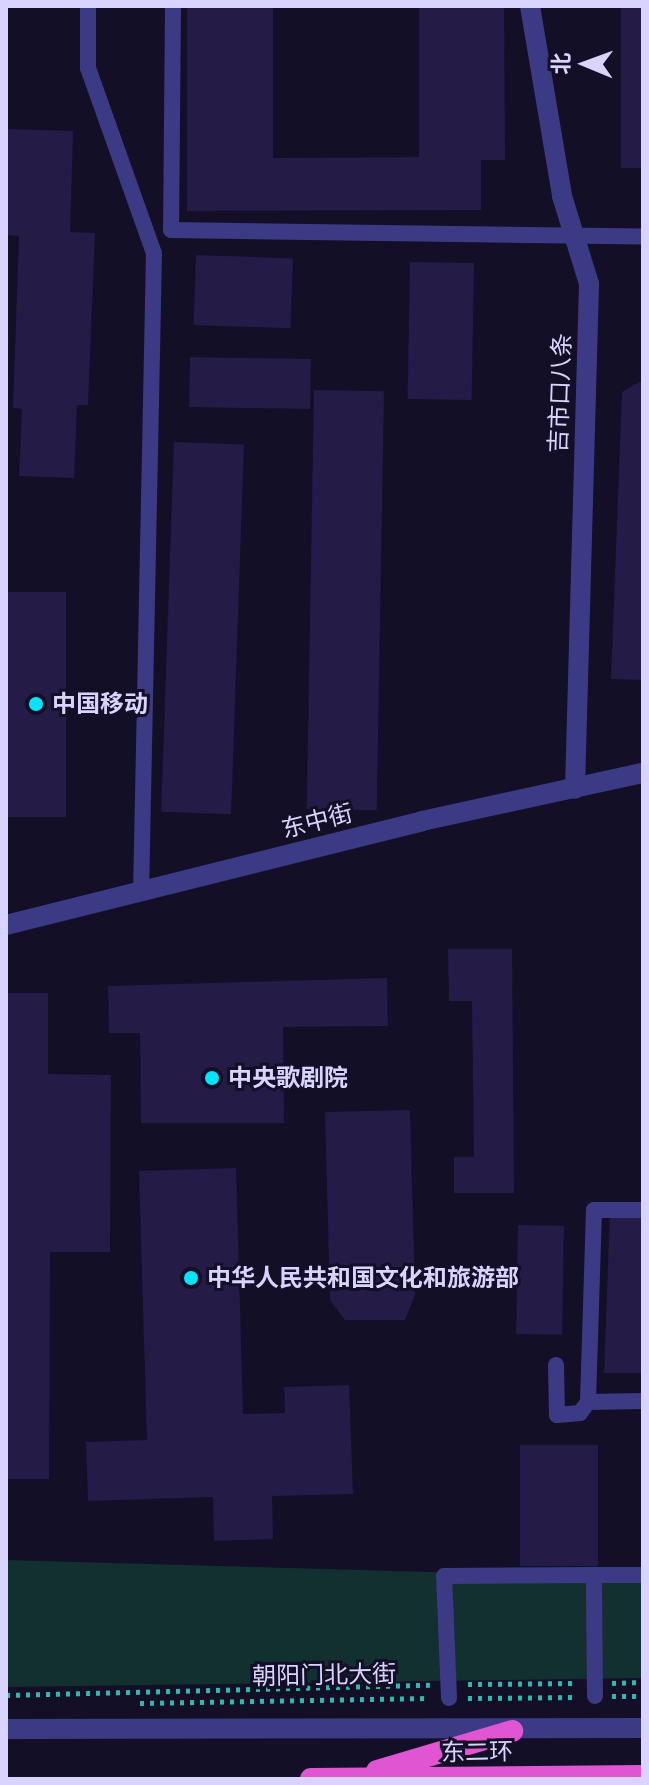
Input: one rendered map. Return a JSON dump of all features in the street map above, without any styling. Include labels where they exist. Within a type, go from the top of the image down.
[{"type":"highway","points":[[353,1779],[512,1731]]},
{"type":"highway","name":"东二环","points":[[311,1779],[643,1776]]},
{"type":"street","name":"吉市口八条","points":[[530,6],[562,196],[589,284],[575,789]]},
{"type":"street","name":"东中街","points":[[6,925],[422,821],[643,773]]},
{"type":"street","points":[[6,1729],[512,1731],[643,1728]]},
{"type":"lane","points":[[88,6],[88,68],[154,253],[141,893]]},
{"type":"lane","points":[[173,6],[171,230],[643,237]]},
{"type":"lane","points":[[556,1365],[557,1421],[580,1413],[588,1402],[594,1210],[643,1210]]},
{"type":"lane","points":[[588,1402],[643,1401]]},
{"type":"lane","points":[[594,1575],[595,1690]]},
{"type":"lane","points":[[449,1691],[444,1576],[643,1575]]},
{"type":"path","points":[[6,1695],[595,1690],[643,1682]]},
{"type":"path","name":"朝阳门北大街","points":[[126,1703],[449,1691],[595,1690],[643,1696]]},
{"type":"green space","points":[[6,1560],[643,1578],[643,1678],[6,1687]]},
{"type":"building","points":[[187,6],[273,6],[273,158],[419,157],[419,6],[504,6],[505,160],[481,160],[481,210],[187,211]]},
{"type":"building","points":[[621,6],[643,6],[643,168],[621,168]]},
{"type":"building","points":[[7,129],[73,131],[70,232],[95,233],[88,405],[77,405],[74,478],[19,476],[22,409],[13,408],[19,236],[6,235]]},
{"type":"building","points":[[196,255],[293,258],[290,328],[194,325]]},
{"type":"building","points":[[410,262],[474,263],[472,400],[408,399]]},
{"type":"building","points":[[190,357],[311,359],[310,409],[189,407]]},
{"type":"building","points":[[643,380],[643,680],[611,679],[622,392]]},
{"type":"building","points":[[314,390],[384,391],[377,810],[307,809]]},
{"type":"building","points":[[174,442],[244,444],[231,814],[161,812]]},
{"type":"building","name":"中国移动","points":[[6,592],[66,592],[66,817],[6,817]]},
{"type":"building","points":[[448,949],[512,949],[514,1193],[454,1193],[454,1157],[474,1157],[472,1001],[449,1001]]},
{"type":"building","name":"中央歌剧院","points":[[387,978],[388,1026],[283,1027],[284,1123],[141,1123],[140,1033],[109,1033],[108,986]]},
{"type":"building","points":[[6,993],[48,993],[48,1074],[111,1075],[110,1252],[50,1252],[49,1479],[6,1479]]},
{"type":"building","points":[[410,1110],[415,1295],[405,1320],[345,1320],[330,1300],[325,1112]]},
{"type":"building","name":"中华人民共和国文化和旅游部","points":[[236,1168],[243,1414],[285,1413],[284,1387],[349,1385],[353,1494],[272,1496],[273,1539],[214,1541],[213,1497],[88,1501],[86,1442],[147,1440],[139,1171]]},
{"type":"building","points":[[610,1212],[643,1213],[643,1373],[604,1373]]},
{"type":"building","points":[[518,1225],[564,1226],[562,1335],[516,1334]]},
{"type":"building","points":[[520,1445],[598,1445],[598,1566],[520,1566]]},
{"type":"place","name":"中国移动","points":[[36,704]]},
{"type":"place","name":"中央歌剧院","points":[[212,1078]]},
{"type":"place","name":"中华人民共和国文化和旅游部","points":[[191,1278]]}]
